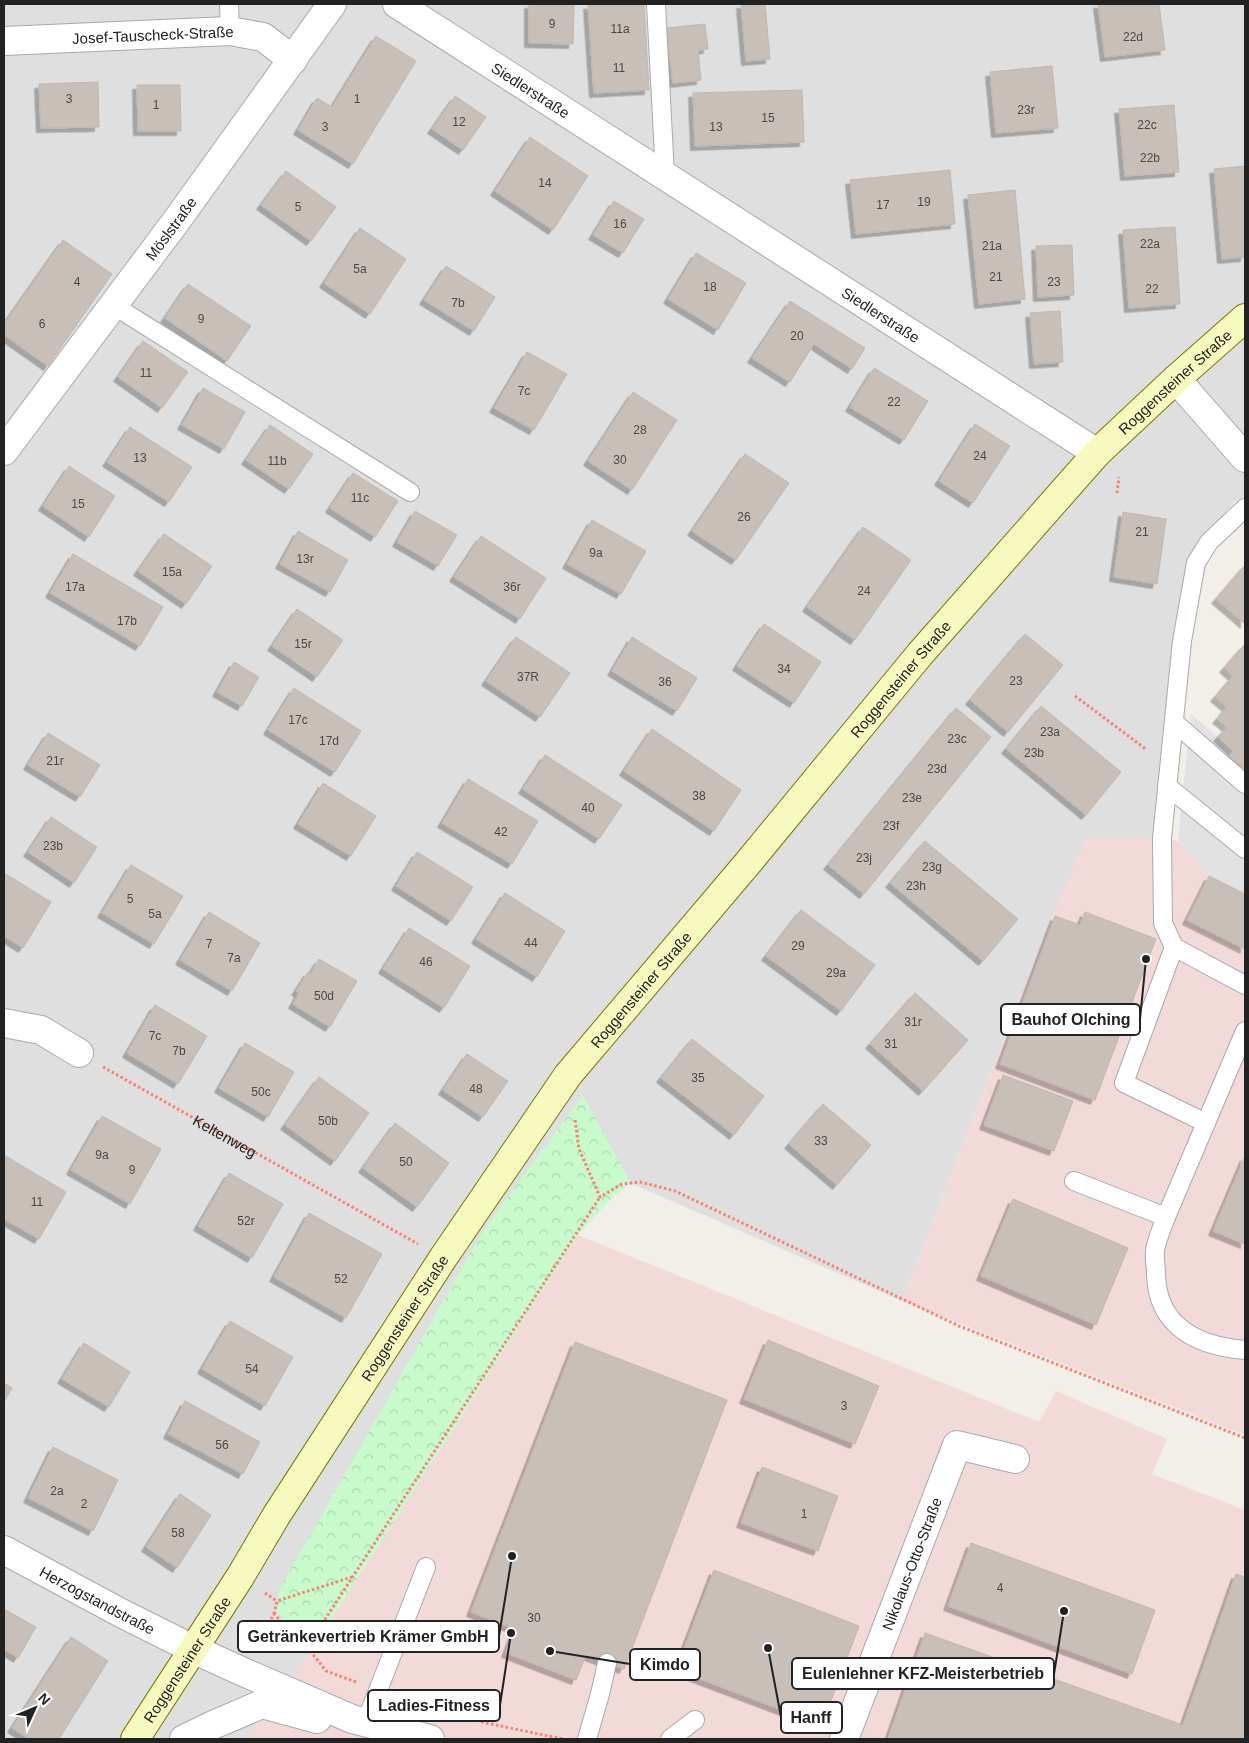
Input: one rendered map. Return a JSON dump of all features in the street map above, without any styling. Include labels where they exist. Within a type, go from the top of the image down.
[{"type":"main road","name":"Roggensteiner Straße","points":[[135,1739],[276,1516],[443,1258],[568,1075],[747,864],[920,654],[1097,453],[1245,318]]},
{"type":"street","name":"Möslstraße","points":[[8,439],[113,305],[332,4]]},
{"type":"street","name":"Siedlerstraße","points":[[397,4],[1097,453]]},
{"type":"street","name":"Josef-Tauscheck-Straße","points":[[4,42],[230,30],[263,37],[293,60]]},
{"type":"street","points":[[1176,379],[1245,458]]},
{"type":"street","points":[[4,1023],[41,1030],[79,1053]]},
{"type":"street","name":"Nikolaus-Otto-Straße","points":[[844,1739],[957,1445],[1015,1459]]},
{"type":"street","name":"Herzogstandstraße","points":[[4,1550],[121,1613],[193,1649],[359,1722]]},
{"type":"street","points":[[184,1739],[262,1704],[315,1719],[359,1722],[430,1739]]},
{"type":"lane","points":[[229,4],[230,30]]},
{"type":"lane","points":[[656,4],[665,175]]},
{"type":"lane","points":[[113,305],[410,492]]},
{"type":"lane","points":[[1245,508],[1209,542],[1196,562],[1182,641],[1162,838],[1163,923],[1174,947],[1245,985]]},
{"type":"lane","points":[[1174,722],[1245,784]]},
{"type":"lane","points":[[1167,786],[1245,849]]},
{"type":"lane","points":[[1174,947],[1124,1083],[1206,1123]]},
{"type":"lane","points":[[1245,1031],[1166,1217],[1155,1251],[1156,1284],[1161,1304],[1174,1325],[1196,1339],[1224,1348],[1245,1350]]},
{"type":"lane","points":[[1074,1181],[1166,1217]]},
{"type":"lane","points":[[359,1722],[378,1690],[426,1567]]},
{"type":"lane","points":[[402,1627],[421,1635]]},
{"type":"lane","points":[[587,1739],[607,1663]]},
{"type":"lane","points":[[670,1739],[696,1720]]},
{"type":"path","points":[[1076,696],[1169,767]]},
{"type":"path","name":"Keltenweg","points":[[79,1053],[443,1258]]},
{"type":"path","points":[[574,1114],[579,1148],[600,1197]]},
{"type":"path","points":[[307,1647],[600,1197],[622,1184],[640,1182],[675,1191],[959,1326],[1245,1438]]},
{"type":"path","points":[[241,1671],[274,1614],[278,1601],[352,1577]]},
{"type":"path","points":[[274,1614],[307,1647],[326,1671],[423,1704]]},
{"type":"path","points":[[441,1709],[486,1723],[566,1739]]},
{"type":"shaded area","points":[[4,4],[1245,4],[1245,510],[1236,500],[1204,538],[1157,838],[1053,914],[902,1301],[630,1183],[607,1202],[578,1235],[312,1649],[246,1739],[4,1739]]},
{"type":"shaded area","points":[[1191,714],[1233,751],[1229,756],[1245,770],[1245,894],[1209,876],[1178,841]]},
{"type":"shaded area","points":[[1087,838],[1162,838],[1178,841],[1209,876],[1245,894],[1245,1435],[902,1301],[1053,914]]},
{"type":"shaded area","points":[[578,1235],[1039,1422],[1056,1391],[1167,1439],[1152,1474],[1245,1510],[1245,1739],[246,1739],[312,1649]]},
{"type":"green space","points":[[583,1095],[630,1182],[608,1202],[578,1235],[312,1649],[293,1631],[277,1611],[279,1590],[484,1229]]},
{"type":"building","points":[[529,4],[574,4],[573,44],[529,43]]},
{"type":"building","points":[[644,4],[649,90],[594,93],[588,5]]},
{"type":"building","points":[[741,4],[765,4],[770,59],[746,61]]},
{"type":"building","points":[[1098,4],[1159,4],[1165,50],[1105,57]]},
{"type":"building","points":[[705,24],[708,49],[698,50],[701,80],[673,83],[666,28]]},
{"type":"building","points":[[376,36],[416,61],[353,164],[298,130],[317,98],[332,107]]},
{"type":"building","points":[[1052,66],[1058,128],[996,133],[990,72]]},
{"type":"building","points":[[98,82],[99,127],[41,128],[39,84]]},
{"type":"building","points":[[137,85],[180,85],[181,131],[138,131]]},
{"type":"building","points":[[802,90],[804,142],[695,146],[693,93]]},
{"type":"building","points":[[455,96],[486,117],[463,150],[432,129]]},
{"type":"building","points":[[1174,105],[1179,172],[1125,176],[1119,109]]},
{"type":"building","points":[[530,137],[588,176],[553,230],[495,191]]},
{"type":"building","points":[[1245,166],[1245,257],[1222,259],[1214,169]]},
{"type":"building","points":[[950,170],[955,224],[856,234],[850,180]]},
{"type":"building","points":[[286,171],[336,207],[311,241],[261,205]]},
{"type":"building","points":[[1015,190],[1025,299],[979,304],[968,195]]},
{"type":"building","points":[[614,201],[644,219],[623,253],[593,235]]},
{"type":"building","points":[[1175,227],[1180,304],[1129,308],[1123,230]]},
{"type":"building","points":[[360,228],[406,259],[370,314],[324,283]]},
{"type":"building","points":[[63,240],[112,274],[48,366],[4,335],[4,324]]},
{"type":"building","points":[[1072,245],[1074,295],[1038,297],[1036,246]]},
{"type":"building","points":[[696,253],[746,283],[718,330],[668,299]]},
{"type":"building","points":[[446,266],[495,297],[474,331],[424,300]]},
{"type":"building","points":[[188,284],[251,326],[227,361],[165,318]]},
{"type":"building","points":[[790,301],[865,348],[852,369],[814,344],[790,382],[752,358]]},
{"type":"building","points":[[1060,311],[1063,362],[1034,364],[1030,313]]},
{"type":"building","points":[[143,341],[188,372],[162,408],[118,377]]},
{"type":"building","points":[[527,352],[567,374],[534,430],[494,408]]},
{"type":"building","points":[[874,368],[928,401],[904,440],[850,407]]},
{"type":"building","points":[[203,388],[245,412],[224,449],[182,425]]},
{"type":"building","points":[[633,392],[677,420],[632,490],[588,461]]},
{"type":"building","points":[[975,424],[1010,446],[973,503],[939,481]]},
{"type":"building","points":[[270,425],[313,454],[289,489],[246,460]]},
{"type":"building","points":[[130,427],[192,467],[169,502],[107,462]]},
{"type":"building","points":[[745,454],[789,483],[736,560],[692,531]]},
{"type":"building","points":[[69,466],[115,496],[89,537],[43,506]]},
{"type":"building","points":[[353,473],[398,501],[375,537],[330,508]]},
{"type":"building","points":[[415,511],[457,535],[438,566],[397,542]]},
{"type":"building","points":[[1123,512],[1166,519],[1157,584],[1114,577]]},
{"type":"building","points":[[592,520],[646,551],[621,594],[567,564]]},
{"type":"building","points":[[863,527],[911,560],[855,640],[807,607]]},
{"type":"building","points":[[298,531],[348,560],[330,592],[280,564]]},
{"type":"building","points":[[164,534],[212,566],[186,604],[138,571]]},
{"type":"building","points":[[481,536],[546,578],[520,619],[454,577]]},
{"type":"building","points":[[73,554],[163,607],[140,646],[50,593]]},
{"type":"building","points":[[1245,565],[1245,624],[1216,599]]},
{"type":"building","points":[[297,609],[343,640],[317,677],[272,646]]},
{"type":"building","points":[[764,624],[821,662],[794,703],[737,666]]},
{"type":"building","points":[[1025,634],[1063,665],[1008,732],[970,700]]},
{"type":"building","points":[[516,637],[570,673],[540,717],[486,681]]},
{"type":"building","points":[[632,637],[697,678],[677,711],[612,671]]},
{"type":"building","points":[[1245,644],[1245,770],[1229,756],[1233,751],[1218,737],[1227,727],[1217,719],[1227,707],[1215,697],[1233,676],[1224,668]]},
{"type":"building","points":[[234,662],[259,677],[242,706],[217,692]]},
{"type":"building","points":[[294,688],[361,731],[335,772],[268,730]]},
{"type":"building","points":[[1041,706],[1121,772],[1086,815],[1006,749]]},
{"type":"building","points":[[956,708],[991,737],[864,894],[828,865]]},
{"type":"building","points":[[652,729],[741,790],[714,831],[624,771]]},
{"type":"building","points":[[48,733],[100,765],[80,797],[28,765]]},
{"type":"building","points":[[545,755],[622,805],[599,839],[523,789]]},
{"type":"building","points":[[468,779],[538,821],[512,864],[442,823]]},
{"type":"building","points":[[323,783],[376,816],[351,856],[298,824]]},
{"type":"building","points":[[51,817],[97,847],[74,883],[28,852]]},
{"type":"building","points":[[925,841],[1018,919],[983,961],[890,883]]},
{"type":"building","points":[[417,852],[473,887],[451,921],[396,886]]},
{"type":"building","points":[[131,865],[183,896],[154,944],[102,913]]},
{"type":"building","points":[[4,873],[51,902],[23,948],[4,936]]},
{"type":"building","points":[[1209,876],[1245,894],[1245,949],[1187,920]]},
{"type":"building","points":[[505,893],[565,931],[537,977],[476,939]]},
{"type":"building","points":[[801,910],[875,965],[841,1011],[766,956]]},
{"type":"building","points":[[209,912],[260,943],[232,991],[180,960]]},
{"type":"building","points":[[1085,912],[1156,939],[1095,1100],[1000,1064],[1055,916],[1080,925]]},
{"type":"building","points":[[409,928],[470,966],[444,1008],[383,969]]},
{"type":"building","points":[[319,959],[357,981],[330,1027],[293,1004],[299,993],[296,991],[308,972],[311,973]]},
{"type":"building","points":[[915,993],[968,1040],[923,1091],[870,1044]]},
{"type":"building","points":[[155,1005],[207,1036],[178,1084],[127,1053]]},
{"type":"building","points":[[692,1039],[764,1096],[734,1135],[661,1078]]},
{"type":"building","points":[[245,1043],[294,1072],[268,1117],[219,1088]]},
{"type":"building","points":[[467,1054],[508,1081],[483,1117],[443,1090]]},
{"type":"building","points":[[1003,1075],[1073,1101],[1054,1151],[984,1125]]},
{"type":"building","points":[[319,1077],[369,1113],[335,1161],[285,1125]]},
{"type":"building","points":[[823,1104],[871,1145],[837,1185],[789,1144]]},
{"type":"building","points":[[102,1116],[161,1149],[130,1204],[71,1170]]},
{"type":"building","points":[[395,1123],[449,1163],[417,1207],[363,1168]]},
{"type":"building","points":[[4,1155],[66,1192],[39,1239],[4,1219]]},
{"type":"building","points":[[1245,1156],[1245,1244],[1213,1231]]},
{"type":"building","points":[[229,1173],[283,1204],[252,1258],[198,1226]]},
{"type":"building","points":[[1013,1199],[1128,1248],[1096,1325],[981,1276]]},
{"type":"building","points":[[309,1213],[382,1254],[346,1318],[274,1277]]},
{"type":"building","points":[[230,1321],[293,1357],[265,1406],[202,1369]]},
{"type":"building","points":[[768,1340],[879,1386],[855,1444],[744,1399]]},
{"type":"building","points":[[575,1342],[727,1400],[624,1669],[586,1655],[576,1680],[506,1653],[515,1629],[471,1612]]},
{"type":"building","points":[[84,1343],[130,1372],[109,1407],[62,1379]]},
{"type":"building","points":[[4,1383],[12,1388],[4,1402]]},
{"type":"building","points":[[185,1401],[260,1442],[243,1474],[168,1434]]},
{"type":"building","points":[[53,1447],[118,1480],[93,1531],[28,1498]]},
{"type":"building","points":[[762,1467],[838,1496],[818,1551],[741,1523]]},
{"type":"building","points":[[180,1494],[211,1515],[177,1568],[146,1547]]},
{"type":"building","points":[[971,1543],[1155,1610],[1132,1674],[948,1606]]},
{"type":"building","points":[[714,1570],[859,1626],[822,1725],[676,1670]]},
{"type":"building","points":[[1236,1574],[1245,1577],[1245,1739],[888,1739],[925,1633],[1183,1725]]},
{"type":"building","points":[[4,1609],[36,1627],[18,1658],[4,1649]]},
{"type":"building","points":[[71,1637],[108,1661],[59,1739],[29,1739],[12,1728]]},
{"type":"place","name":"Bauhof Olching","points":[[1146,959]]},
{"type":"place","name":"Getränkevertrieb Krämer GmbH","points":[[512,1556]]},
{"type":"place","name":"Eulenlehner KFZ-Meisterbetrieb","points":[[1064,1611]]},
{"type":"place","name":"Ladies-Fitness","points":[[511,1633]]},
{"type":"place","name":"Hanff","points":[[768,1648]]},
{"type":"place","name":"Kimdo","points":[[550,1651]]}]
